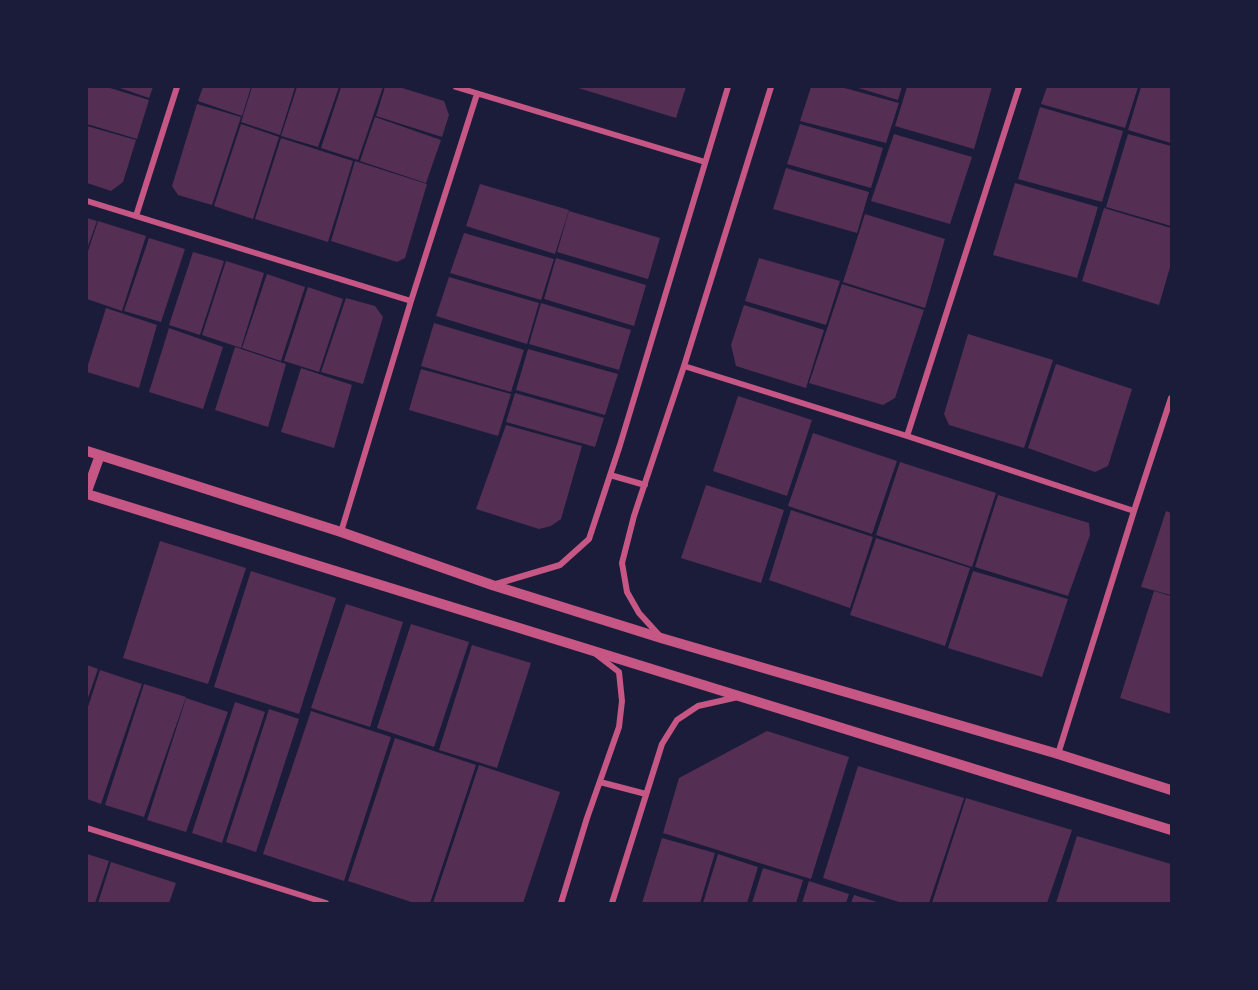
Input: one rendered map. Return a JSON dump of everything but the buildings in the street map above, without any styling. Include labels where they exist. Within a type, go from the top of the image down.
[{"type":"street","points":[[136,216],[177,87]]},
{"type":"street","points":[[456,87],[705,162]]},
{"type":"street","points":[[492,585],[560,565],[589,539],[728,87]]},
{"type":"street","points":[[661,638],[639,613],[627,592],[622,563],[634,516],[684,366],[771,87]]},
{"type":"street","points":[[907,436],[1018,87]]},
{"type":"street","points":[[342,532],[411,301],[477,94]]},
{"type":"street","points":[[87,201],[411,301]]},
{"type":"street","points":[[684,366],[1134,511]]},
{"type":"street","points":[[1058,754],[1171,398]]},
{"type":"street","points":[[87,451],[342,532],[492,585],[661,638],[1058,754],[1171,790]]},
{"type":"street","points":[[100,455],[87,492],[1171,830]]},
{"type":"street","points":[[610,476],[645,485]]},
{"type":"street","points":[[561,903],[619,727],[622,701],[619,672],[590,650]]},
{"type":"street","points":[[612,903],[662,744],[677,720],[699,706],[742,696]]},
{"type":"street","points":[[600,782],[646,794]]},
{"type":"street","points":[[87,828],[326,903]]}]
